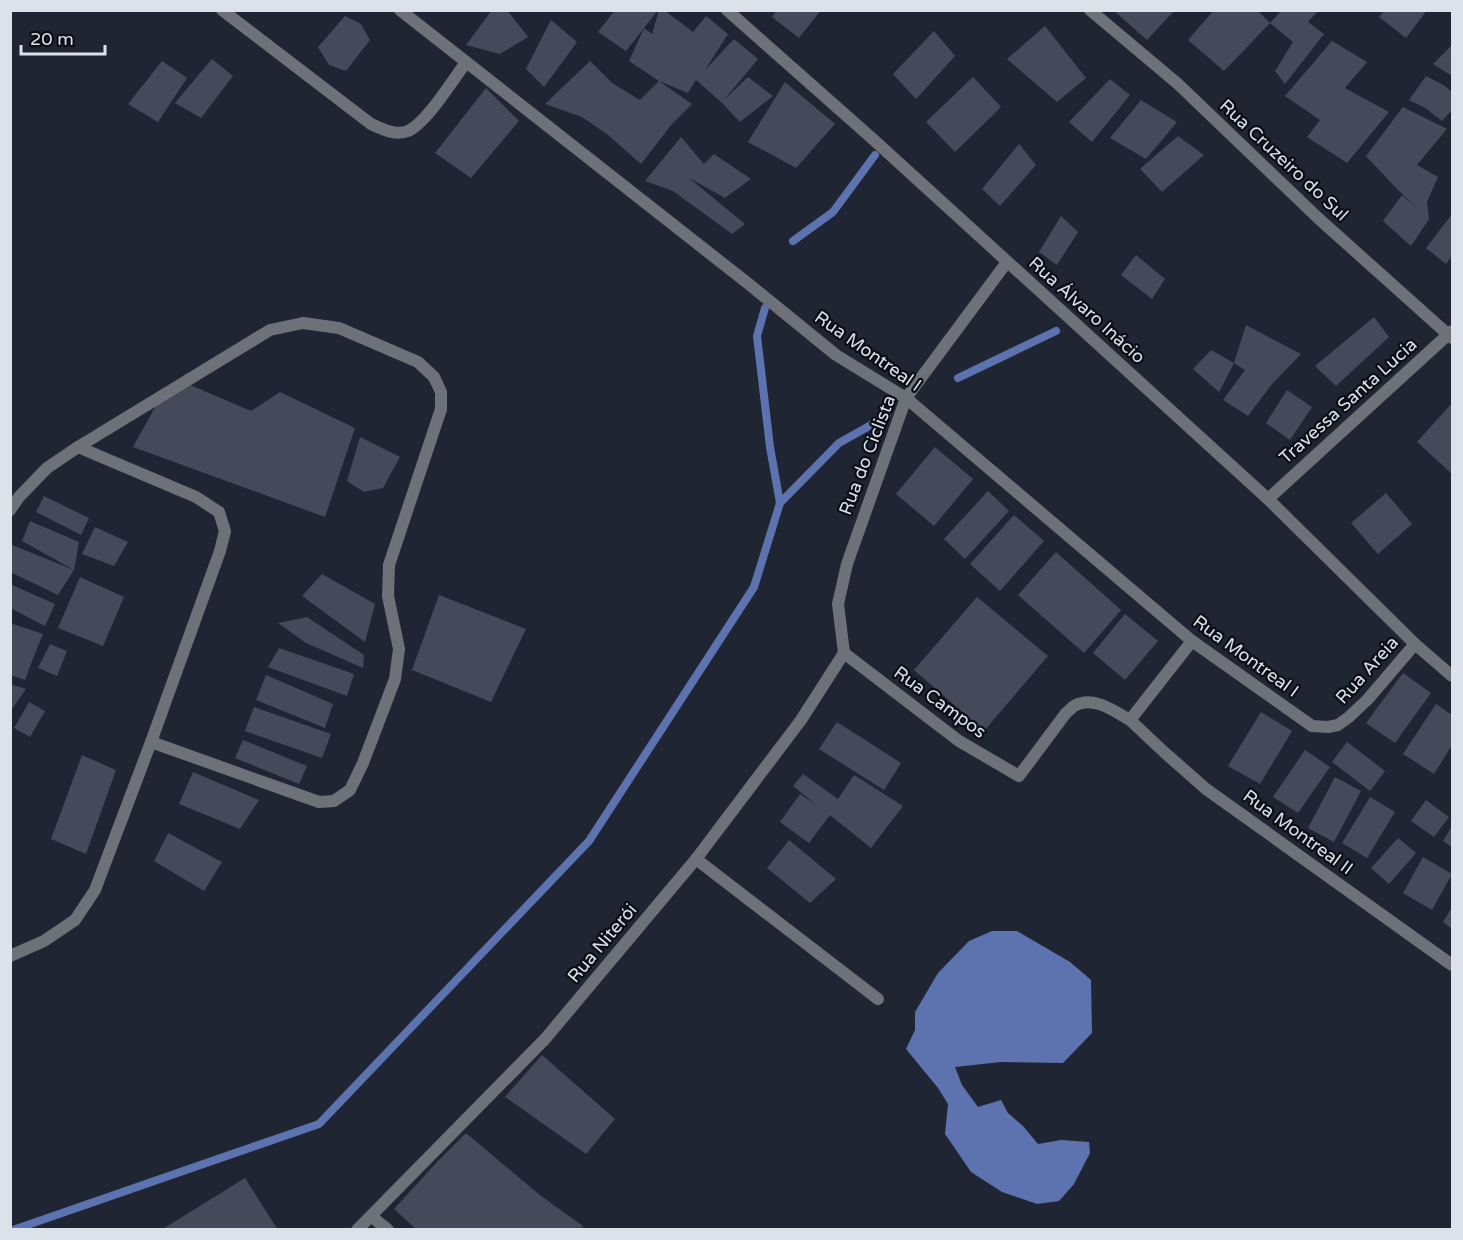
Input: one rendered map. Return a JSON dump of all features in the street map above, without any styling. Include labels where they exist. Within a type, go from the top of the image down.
[{"type":"street","points":[[222,10],[371,124],[385,130],[408,131],[427,115],[466,62]]},
{"type":"street","name":"Rua Montreal I","points":[[400,10],[836,355],[906,398],[1192,641],[1312,726]]},
{"type":"street","name":"Rua Álvaro Inácio","points":[[727,10],[1268,499],[1415,644],[1452,676]]},
{"type":"street","name":"Rua Cruzeiro do Sul","points":[[1090,10],[1178,84],[1318,218],[1451,334]]},
{"type":"street","name":"Rua do Ciclista","points":[[844,653],[838,604],[847,564],[906,398],[1007,262]]},
{"type":"street","points":[[10,510],[19,497],[47,468],[270,330],[303,323],[339,328],[418,362],[434,377],[441,392],[441,410],[389,565],[388,596],[399,649],[394,679],[363,763],[350,790],[334,801],[320,802],[152,742]]},
{"type":"street","name":"Travessa Santa Lucia","points":[[1268,499],[1451,334]]},
{"type":"street","points":[[10,956],[44,941],[75,920],[95,890],[152,742],[220,551],[225,531],[219,512],[196,497],[78,447]]},
{"type":"street","points":[[1130,720],[1192,641]]},
{"type":"street","name":"Rua Areia","points":[[1312,726],[1338,725],[1349,717],[1368,699],[1415,644]]},
{"type":"street","name":"Rua Campos","points":[[844,653],[959,741],[1018,776]]},
{"type":"street","name":"Rua Niterói","points":[[357,1230],[545,1039],[696,860],[801,720],[844,653]]},
{"type":"street","name":"Rua Montreal II","points":[[1018,776],[1066,713],[1074,706],[1098,703],[1130,720],[1206,789],[1452,965]]},
{"type":"street","points":[[696,860],[878,999]]},
{"type":"street","points":[[371,1216],[388,1230]]},
{"type":"water","points":[[992,931],[1017,931],[1070,962],[1091,980],[1092,1033],[1063,1063],[1001,1062],[955,1067],[962,1085],[978,1107],[1001,1100],[1008,1113],[1038,1144],[1061,1140],[1089,1142],[1090,1153],[1074,1184],[1059,1201],[1037,1204],[1002,1192],[971,1172],[945,1134],[948,1104],[906,1049],[915,1030],[915,1012],[938,973],[969,941]]},
{"type":"building","points":[[492,10],[507,10],[528,37],[500,54],[466,45]]},
{"type":"building","points":[[615,10],[658,10],[626,51],[598,32]]},
{"type":"building","points":[[659,10],[664,10],[693,32],[706,16],[728,34],[705,70],[734,39],[758,59],[724,100],[748,77],[773,96],[740,122],[696,80],[688,93],[659,81],[629,61],[644,28],[652,34]]},
{"type":"building","points":[[777,10],[821,10],[799,38],[772,17]]},
{"type":"building","points":[[1113,10],[1175,10],[1147,40]]},
{"type":"building","points":[[1214,10],[1257,10],[1270,23],[1224,71],[1188,40]]},
{"type":"building","points":[[1282,10],[1319,10],[1308,22],[1324,34],[1285,84],[1275,71],[1293,42],[1270,23]]},
{"type":"building","points":[[1385,10],[1427,10],[1406,38],[1379,17]]},
{"type":"building","points":[[345,16],[361,24],[370,40],[346,71],[329,65],[318,47]]},
{"type":"building","points":[[551,20],[577,42],[544,87],[526,69]]},
{"type":"building","points":[[1045,26],[1086,78],[1057,102],[1007,59]]},
{"type":"building","points":[[934,31],[955,56],[916,99],[893,74]]},
{"type":"building","points":[[1332,41],[1367,62],[1345,88],[1389,112],[1347,163],[1307,137],[1320,120],[1285,96]]},
{"type":"building","points":[[1452,45],[1452,76],[1433,64]]},
{"type":"building","points":[[212,59],[233,76],[201,118],[175,103]]},
{"type":"building","points":[[162,61],[187,78],[158,122],[128,104]]},
{"type":"building","points":[[590,61],[612,83],[640,100],[659,81],[692,104],[672,124],[641,164],[608,135],[582,117],[545,104]]},
{"type":"building","points":[[1426,76],[1452,92],[1452,110],[1442,121],[1425,108],[1409,100]]},
{"type":"building","points":[[973,77],[1001,107],[955,152],[926,122]]},
{"type":"building","points":[[1110,79],[1130,95],[1092,142],[1069,122]]},
{"type":"building","points":[[785,82],[835,124],[796,168],[748,142]]},
{"type":"building","points":[[486,88],[519,121],[471,178],[435,153]]},
{"type":"building","points":[[1141,100],[1177,122],[1146,159],[1110,138]]},
{"type":"building","points":[[1403,107],[1447,129],[1417,165],[1438,177],[1427,202],[1429,219],[1411,246],[1383,221],[1402,195],[1419,210],[1366,156]]},
{"type":"building","points":[[1178,136],[1204,155],[1162,192],[1140,169]]},
{"type":"building","points":[[681,137],[704,164],[714,154],[751,179],[725,198],[689,178],[745,224],[732,234],[673,191],[645,181]]},
{"type":"building","points":[[1019,144],[1036,165],[1000,206],[982,189]]},
{"type":"building","points":[[1452,214],[1452,256],[1446,264],[1426,248]]},
{"type":"building","points":[[1061,216],[1078,232],[1057,265],[1039,252]]},
{"type":"building","points":[[1136,255],[1165,279],[1152,299],[1121,275]]},
{"type":"building","points":[[1374,317],[1389,337],[1336,386],[1315,366]]},
{"type":"building","points":[[1246,325],[1301,354],[1272,384],[1248,416],[1223,400],[1245,370],[1234,363]]},
{"type":"building","points":[[1211,350],[1234,363],[1219,392],[1193,369]]},
{"type":"building","points":[[188,384],[251,411],[280,392],[355,428],[325,517],[133,447],[158,402]]},
{"type":"building","points":[[1287,390],[1312,407],[1290,440],[1266,423]]},
{"type":"building","points":[[1452,403],[1452,474],[1417,442]]},
{"type":"building","points":[[360,437],[400,457],[383,488],[364,492],[347,481]]},
{"type":"building","points":[[935,447],[973,479],[934,526],[896,494]]},
{"type":"building","points":[[988,491],[1009,511],[965,559],[944,539]]},
{"type":"building","points":[[1386,493],[1412,524],[1378,554],[1351,523]]},
{"type":"building","points":[[44,496],[89,518],[81,535],[36,512]]},
{"type":"building","points":[[1014,515],[1044,541],[1000,591],[970,564]]},
{"type":"building","points":[[30,521],[79,542],[74,570],[22,541]]},
{"type":"building","points":[[95,527],[128,542],[114,566],[82,554]]},
{"type":"building","points":[[12,545],[74,570],[58,595],[10,572]]},
{"type":"building","points":[[1056,552],[1121,610],[1084,653],[1018,595]]},
{"type":"building","points":[[322,574],[375,604],[365,642],[302,596]]},
{"type":"building","points":[[80,577],[124,597],[103,646],[58,628]]},
{"type":"building","points":[[10,584],[55,604],[45,626],[10,608]]},
{"type":"building","points":[[439,595],[526,629],[491,702],[412,670]]},
{"type":"building","points":[[977,597],[1048,656],[984,731],[914,670]]},
{"type":"building","points":[[1125,614],[1158,641],[1125,680],[1093,653]]},
{"type":"building","points":[[307,617],[364,655],[363,668],[306,643],[278,623]]},
{"type":"building","points":[[10,623],[43,634],[25,680],[10,675]]},
{"type":"building","points":[[50,644],[67,651],[57,676],[38,668]]},
{"type":"building","points":[[279,648],[354,674],[347,696],[268,667]]},
{"type":"building","points":[[1403,673],[1431,693],[1395,743],[1366,723]]},
{"type":"building","points":[[266,675],[333,704],[325,728],[256,700]]},
{"type":"building","points":[[10,684],[26,689],[10,712]]},
{"type":"building","points":[[29,702],[45,711],[30,737],[14,728]]},
{"type":"building","points":[[1436,704],[1452,715],[1452,745],[1434,774],[1403,754]]},
{"type":"building","points":[[254,707],[331,734],[322,758],[245,731]]},
{"type":"building","points":[[1261,712],[1292,731],[1260,784],[1228,766]]},
{"type":"building","points":[[837,722],[901,763],[884,790],[819,749]]},
{"type":"building","points":[[243,740],[307,766],[299,784],[235,758]]},
{"type":"building","points":[[1347,742],[1385,771],[1370,791],[1332,762]]},
{"type":"building","points":[[1305,750],[1330,767],[1298,813],[1273,797]]},
{"type":"building","points":[[82,755],[116,770],[86,854],[51,839]]},
{"type":"building","points":[[193,772],[259,800],[240,829],[179,804]]},
{"type":"building","points":[[803,774],[838,799],[854,775],[903,806],[871,848],[830,815],[809,843],[780,822],[800,794],[816,805],[793,786]]},
{"type":"building","points":[[1335,777],[1361,791],[1334,842],[1308,828]]},
{"type":"building","points":[[1370,797],[1395,812],[1367,858],[1342,843]]},
{"type":"building","points":[[1426,800],[1449,817],[1434,837],[1411,821]]},
{"type":"building","points":[[1452,826],[1452,847],[1443,841]]},
{"type":"building","points":[[168,833],[222,862],[204,891],[154,861]]},
{"type":"building","points":[[1398,838],[1416,853],[1389,884],[1371,868]]},
{"type":"building","points":[[789,840],[836,879],[810,903],[767,868]]},
{"type":"building","points":[[1423,857],[1452,874],[1432,910],[1403,893]]},
{"type":"building","points":[[1452,907],[1452,929],[1443,922]]},
{"type":"building","points":[[542,1055],[615,1119],[586,1154],[505,1097]]},
{"type":"building","points":[[466,1133],[541,1196],[583,1226],[580,1230],[417,1230],[394,1209]]},
{"type":"building","points":[[245,1178],[278,1230],[161,1230]]},
{"type":"waterway","points":[[793,241],[833,212],[875,155]]},
{"type":"waterway","points":[[13,1230],[319,1124],[589,841],[754,587],[780,503],[770,447],[757,336],[765,308]]},
{"type":"waterway","points":[[958,378],[1056,331]]},
{"type":"waterway","points":[[780,503],[839,443],[887,416]]}]
